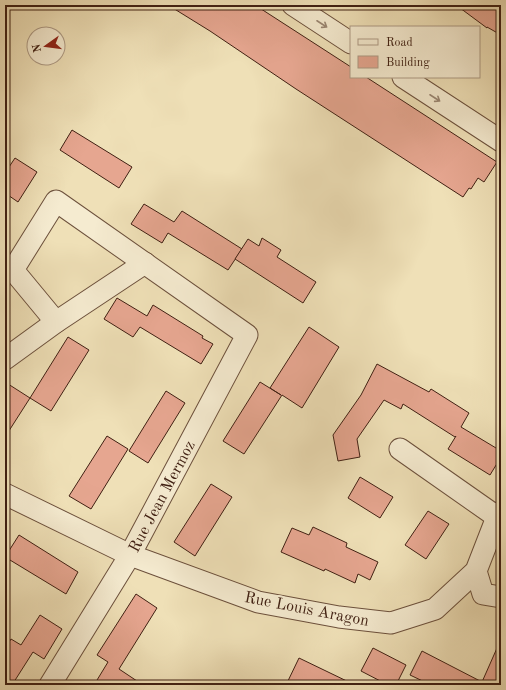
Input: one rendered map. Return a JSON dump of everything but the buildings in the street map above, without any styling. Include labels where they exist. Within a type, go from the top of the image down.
[{"type":"street","points":[[293,5],[350,42]]},
{"type":"street","points":[[405,78],[501,141]]},
{"type":"street","points":[[5,359],[56,322],[145,263],[56,201],[13,270],[56,322]]},
{"type":"street","name":"Rue Jean Mermoz","points":[[50,685],[130,555],[247,334],[145,263]]},
{"type":"street","points":[[400,449],[499,515]]},
{"type":"street","name":"Rue Louis Aragon","points":[[5,494],[130,555],[258,602],[339,617],[391,623],[435,609],[476,571],[499,515]]},
{"type":"street","points":[[476,571],[483,594],[501,597]]}]
